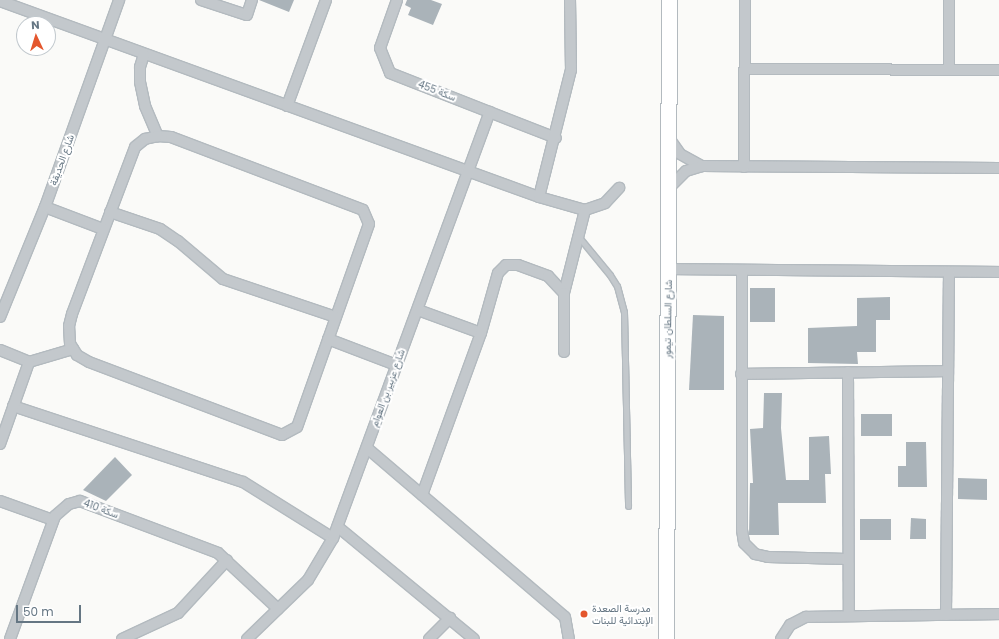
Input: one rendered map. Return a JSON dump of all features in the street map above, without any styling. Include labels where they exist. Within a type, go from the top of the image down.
[{"type":"main road","name":"شارع السلطان تيمور","points":[[659,639],[661,0]]},
{"type":"main road","name":"شارع السلطان تيمور","points":[[666,639],[669,269],[669,0]]},
{"type":"street","name":"شارع الحديقة","points":[[0,317],[44,208],[119,0]]},
{"type":"street","points":[[201,0],[247,16],[252,0]]},
{"type":"street","points":[[287,106],[326,0]]},
{"type":"street","name":"سكة 455","points":[[397,0],[380,48],[390,73],[556,138]]},
{"type":"street","points":[[539,197],[556,138],[571,70],[570,0]]},
{"type":"street","points":[[744,167],[745,0]]},
{"type":"street","points":[[949,0],[949,70]]},
{"type":"street","points":[[0,1],[539,197],[585,210],[605,203],[619,188]]},
{"type":"street","points":[[144,54],[140,67],[140,82],[146,106],[158,136]]},
{"type":"street","points":[[745,69],[999,70]]},
{"type":"street","name":"شارع عزبير بن العوام","points":[[247,639],[308,580],[333,538],[490,112]]},
{"type":"street","points":[[668,133],[680,154],[702,166]]},
{"type":"street","points":[[158,136],[172,137],[363,210],[369,224],[297,427],[282,434],[89,362],[73,349],[69,326],[103,229],[136,147],[145,139],[158,136]]},
{"type":"street","points":[[668,189],[686,171],[702,166],[999,168]]},
{"type":"street","points":[[44,208],[103,229]]},
{"type":"street","points":[[564,352],[564,293],[585,210]]},
{"type":"street","points":[[110,212],[160,229],[178,241],[223,279],[336,316]]},
{"type":"street","points":[[422,495],[481,333],[498,273],[506,265],[518,265],[548,276],[564,293]]},
{"type":"street","points":[[669,269],[999,272]]},
{"type":"street","points":[[742,270],[742,530],[747,547],[755,554],[768,557],[848,559]]},
{"type":"street","points":[[946,615],[949,272]]},
{"type":"street","points":[[418,310],[481,333]]},
{"type":"street","points":[[328,339],[396,365]]},
{"type":"street","points":[[0,350],[29,362],[73,349]]},
{"type":"street","points":[[0,444],[29,362]]},
{"type":"street","points":[[741,374],[948,371]]},
{"type":"street","points":[[848,372],[849,615]]},
{"type":"street","points":[[13,406],[244,482],[333,538]]},
{"type":"street","points":[[367,448],[565,616],[569,639]]},
{"type":"street","points":[[0,501],[54,520]]},
{"type":"street","name":"سكة 410","points":[[10,639],[54,520],[69,504],[80,501],[208,548],[227,560],[278,609]]},
{"type":"street","points":[[338,527],[474,639]]},
{"type":"street","points":[[122,639],[178,613],[227,560]]},
{"type":"street","points":[[781,639],[790,625],[800,618],[849,615],[999,614]]},
{"type":"street","points":[[429,639],[450,618]]},
{"type":"lane","points":[[578,235],[617,286],[624,312],[628,506]]},
{"type":"building","points":[[259,0],[294,0],[289,12]]},
{"type":"building","points":[[407,0],[431,0],[442,4],[433,25],[408,15],[411,8],[405,5]]},
{"type":"building","points":[[750,288],[775,288],[775,322],[750,322]]},
{"type":"building","points":[[890,297],[890,320],[876,320],[876,352],[857,352],[858,364],[808,363],[808,328],[857,326],[857,298]]},
{"type":"building","points":[[693,315],[724,316],[724,390],[689,390]]},
{"type":"building","points":[[764,393],[782,393],[781,428],[786,480],[809,480],[809,437],[829,436],[831,474],[825,474],[826,503],[778,503],[779,535],[749,535],[750,483],[753,483],[750,429],[763,428]]},
{"type":"building","points":[[861,414],[892,414],[892,436],[861,436]]},
{"type":"building","points":[[906,442],[926,442],[927,487],[898,487],[898,466],[906,466]]},
{"type":"building","points":[[115,457],[132,475],[106,501],[83,490]]},
{"type":"building","points":[[958,478],[987,479],[987,500],[958,499]]},
{"type":"building","points":[[911,518],[926,519],[926,539],[910,539]]},
{"type":"building","points":[[860,519],[891,519],[891,540],[860,540]]},
{"type":"place","name":"مدرسة الصعدة الإبتدائية للبنات","points":[[584,614]]}]
